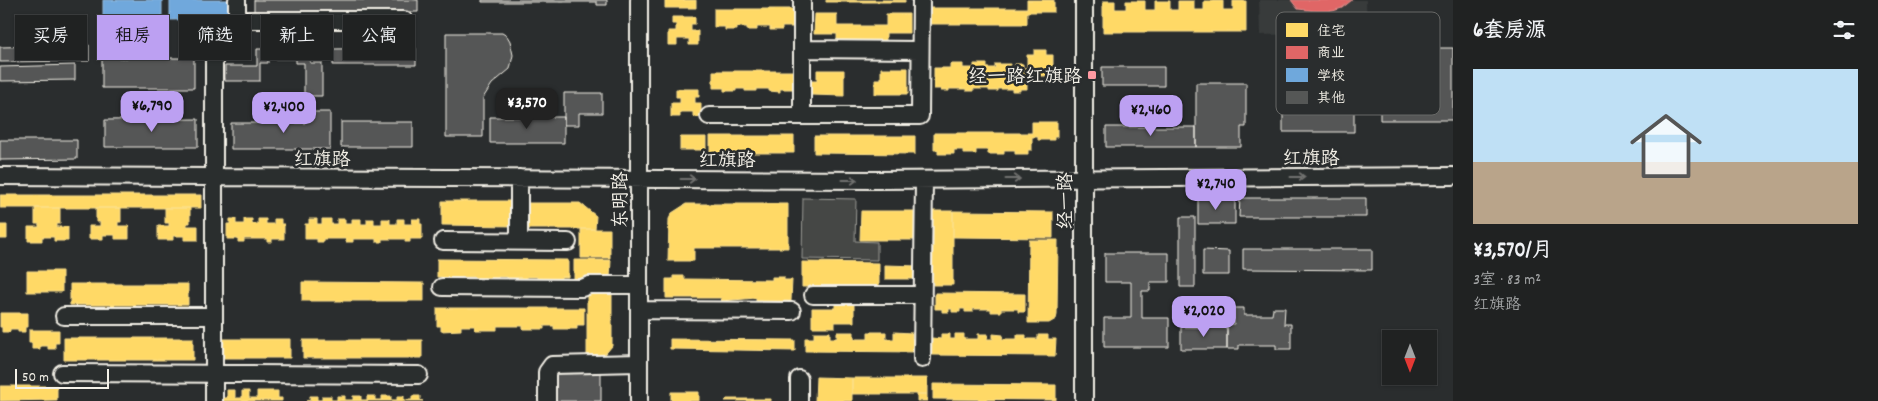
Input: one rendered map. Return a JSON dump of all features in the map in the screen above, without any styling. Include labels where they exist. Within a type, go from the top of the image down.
[{"type":"street","points":[[237,0],[237,15]]},
{"type":"street","name":"东明路","points":[[639,0],[639,401]]},
{"type":"street","points":[[802,0],[802,116]]},
{"type":"street","points":[[709,116],[920,116],[921,0]]},
{"type":"street","name":"经一路","points":[[1084,0],[1084,401]]},
{"type":"street","points":[[251,20],[343,20]]},
{"type":"street","points":[[802,49],[920,50]]},
{"type":"street","points":[[214,60],[214,401]]},
{"type":"street","name":"红旗路","points":[[0,176],[924,180],[1453,176]]},
{"type":"street","points":[[519,178],[519,241]]},
{"type":"street","points":[[922,359],[924,180]]},
{"type":"street","points":[[443,241],[568,242]]},
{"type":"street","points":[[442,287],[582,288],[589,285],[639,285]]},
{"type":"street","points":[[813,295],[923,295]]},
{"type":"street","points":[[639,310],[792,311]]},
{"type":"street","points":[[64,316],[213,316]]},
{"type":"street","points":[[547,401],[547,372],[552,364],[639,363]]},
{"type":"street","points":[[62,373],[419,375]]},
{"type":"street","points":[[799,378],[799,401]]},
{"type":"shaded area","points":[[1259,0],[1366,0],[1366,12],[1276,12],[1276,35],[1260,35]]},
{"type":"shaded area","points":[[803,198],[856,199],[855,241],[877,242],[877,260],[802,259]]},
{"type":"building: 住宅","points":[[665,0],[696,0],[696,8],[665,8]]},
{"type":"building: 住宅","points":[[826,0],[905,0],[905,2],[826,2]]},
{"type":"building: 住宅","points":[[1027,0],[1054,0],[1054,12],[1027,12],[1027,24],[930,24],[930,8],[1027,8]]},
{"type":"building: 住宅","points":[[1103,1],[1115,1],[1115,9],[1126,9],[1126,1],[1145,1],[1145,10],[1155,10],[1155,1],[1170,1],[1170,10],[1178,10],[1178,1],[1194,1],[1194,10],[1204,10],[1204,1],[1223,1],[1223,10],[1233,10],[1233,1],[1246,1],[1246,32],[1103,32]]},
{"type":"building: 住宅","points":[[714,9],[795,9],[795,27],[782,27],[782,30],[770,30],[770,27],[757,27],[757,30],[747,30],[747,27],[737,27],[737,30],[725,30],[725,27],[714,27]]},
{"type":"building: 住宅","points":[[815,14],[837,14],[837,26],[886,26],[886,14],[909,14],[909,33],[886,33],[886,45],[837,45],[837,34],[814,34]]},
{"type":"building: 住宅","points":[[672,17],[695,17],[695,24],[691,24],[691,31],[698,31],[698,45],[689,45],[689,39],[677,39],[677,45],[668,45],[668,31],[676,31],[676,24],[672,24]]},
{"type":"building: 住宅","points":[[1034,50],[1046,50],[1046,55],[1053,55],[1053,76],[1027,76],[1027,89],[1020,89],[1020,91],[1012,91],[1012,89],[989,91],[989,89],[973,89],[973,91],[966,91],[966,89],[949,89],[949,91],[941,91],[941,89],[934,89],[934,68],[950,68],[950,64],[963,64],[963,68],[974,68],[974,64],[987,64],[987,68],[995,68],[995,64],[1010,64],[1010,68],[1015,68],[1015,64],[1023,64],[1023,68],[1027,68],[1027,55],[1034,55]]},
{"type":"building: 住宅","points":[[881,68],[908,68],[908,94],[875,94],[875,79],[881,79]]},
{"type":"building: 住宅","points":[[817,70],[844,70],[844,96],[811,95],[811,81],[817,81]]},
{"type":"building: 住宅","points":[[713,71],[793,71],[793,89],[780,89],[780,92],[769,91],[769,89],[724,91],[724,88],[713,88]]},
{"type":"building: 住宅","points":[[676,89],[699,89],[699,97],[695,97],[695,103],[701,103],[701,117],[693,117],[693,112],[680,112],[680,117],[671,117],[671,103],[680,103],[680,97],[676,97]]},
{"type":"building: 住宅","points":[[1032,122],[1057,122],[1057,137],[1054,137],[1054,140],[1038,140],[1038,137],[1032,137],[1032,150],[1028,150],[1028,154],[1015,154],[1015,150],[1004,150],[1004,154],[988,154],[988,150],[976,150],[976,154],[963,154],[963,150],[954,150],[954,154],[938,154],[938,150],[934,150],[934,133],[1032,133]]},
{"type":"building: 住宅","points":[[710,136],[794,136],[794,153],[710,153]]},
{"type":"building: 住宅","points":[[814,136],[915,136],[915,154],[814,153]]},
{"type":"building: 住宅","points":[[680,137],[706,137],[706,150],[680,150]]},
{"type":"building: 住宅","points":[[0,195],[201,195],[201,208],[0,208]]},
{"type":"building: 住宅","points":[[442,201],[514,201],[514,226],[442,225]]},
{"type":"building: 住宅","points":[[523,203],[580,203],[596,216],[595,229],[523,229]]},
{"type":"building: 住宅","points":[[686,204],[788,204],[788,248],[694,248],[694,261],[668,261],[669,219],[672,213]]},
{"type":"building: 住宅","points":[[35,208],[60,208],[60,224],[57,224],[57,227],[68,227],[68,241],[54,241],[54,237],[42,237],[42,241],[28,241],[28,227],[39,227],[39,224],[35,224]]},
{"type":"building: 住宅","points":[[96,208],[121,208],[121,222],[118,222],[118,226],[129,226],[129,239],[115,239],[115,235],[103,235],[103,239],[89,239],[89,226],[100,226],[100,222],[96,222]]},
{"type":"building: 住宅","points":[[165,208],[190,208],[190,223],[187,223],[187,226],[198,226],[198,240],[184,240],[184,236],[173,236],[173,240],[158,240],[158,226],[169,226],[169,223],[165,223]]},
{"type":"building: 住宅","points":[[861,211],[917,211],[917,240],[860,240]]},
{"type":"building: 住宅","points":[[933,211],[953,211],[953,285],[933,285]]},
{"type":"building: 住宅","points":[[953,211],[1053,212],[1053,238],[953,237]]},
{"type":"building: 住宅","points":[[230,219],[236,219],[236,224],[244,224],[244,219],[252,219],[252,224],[258,224],[258,219],[266,219],[266,224],[274,224],[274,219],[281,219],[281,224],[284,224],[284,239],[272,239],[272,242],[267,242],[267,239],[244,239],[244,242],[238,242],[238,239],[227,239],[227,224],[230,224]]},
{"type":"building: 住宅","points":[[309,219],[317,219],[317,224],[322,224],[322,219],[331,219],[331,224],[337,224],[337,219],[345,219],[345,224],[352,224],[352,219],[361,219],[361,224],[367,224],[367,219],[374,219],[374,224],[382,224],[382,219],[390,219],[390,224],[397,224],[397,219],[404,219],[404,224],[412,224],[412,219],[420,219],[422,239],[410,239],[410,242],[405,242],[405,239],[382,239],[382,242],[376,242],[376,239],[353,239],[353,242],[346,242],[346,239],[323,239],[323,242],[317,242],[317,239],[305,239],[305,224],[309,224]]},
{"type":"building: 住宅","points":[[0,225],[7,225],[7,239],[0,239]]},
{"type":"building: 住宅","points":[[581,229],[610,229],[610,258],[581,258]]},
{"type":"building: 住宅","points":[[1029,240],[1058,240],[1057,315],[1056,319],[1049,323],[1028,323]]},
{"type":"building: 住宅","points":[[437,259],[568,260],[568,277],[561,277],[561,281],[537,281],[537,277],[527,277],[527,281],[507,281],[507,277],[498,277],[498,281],[475,281],[475,277],[462,277],[462,282],[442,281],[442,277],[437,277]]},
{"type":"building: 住宅","points":[[574,260],[611,260],[610,279],[574,279]]},
{"type":"building: 住宅","points":[[802,262],[879,263],[879,287],[802,287]]},
{"type":"building: 住宅","points":[[885,265],[918,266],[918,279],[885,279]]},
{"type":"building: 住宅","points":[[27,271],[62,271],[62,292],[27,292]]},
{"type":"building: 住宅","points":[[673,276],[684,276],[684,279],[772,280],[772,277],[784,277],[784,280],[792,280],[791,301],[756,301],[756,298],[721,301],[721,298],[666,298],[666,279],[673,279]]},
{"type":"building: 住宅","points":[[302,282],[424,283],[424,301],[302,301]]},
{"type":"building: 住宅","points":[[70,284],[188,284],[188,305],[70,305]]},
{"type":"building: 住宅","points":[[587,292],[612,292],[612,346],[602,358],[587,358]]},
{"type":"building: 住宅","points":[[935,293],[1025,294],[1025,312],[1018,312],[1018,309],[1001,309],[1001,312],[991,312],[991,309],[973,309],[973,312],[965,312],[965,309],[960,309],[960,312],[952,312],[952,309],[949,309],[949,312],[942,312],[942,309],[935,309]]},
{"type":"building: 住宅","points":[[835,302],[854,302],[854,322],[835,322],[835,327],[812,327],[812,308],[835,308]]},
{"type":"building: 住宅","points":[[437,308],[584,308],[584,325],[577,325],[577,329],[554,329],[554,326],[544,326],[544,329],[523,329],[523,326],[497,326],[497,330],[475,330],[475,326],[461,326],[461,330],[441,331],[441,326],[437,326]]},
{"type":"building: 住宅","points":[[0,313],[28,313],[28,327],[25,327],[25,332],[18,332],[18,329],[10,329],[10,332],[2,332]]},
{"type":"building: 住宅","points":[[29,330],[59,330],[59,343],[55,343],[55,349],[48,349],[48,346],[40,346],[40,349],[32,349],[32,343],[29,343]]},
{"type":"building: 住宅","points":[[814,332],[830,332],[830,338],[837,338],[837,332],[854,332],[854,339],[868,339],[868,332],[886,332],[886,339],[894,339],[894,332],[912,333],[912,339],[918,339],[918,352],[805,351],[805,338],[814,338]]},
{"type":"building: 住宅","points":[[941,334],[950,334],[950,339],[955,339],[955,334],[964,334],[964,339],[978,339],[978,334],[988,334],[987,339],[993,339],[993,334],[1003,335],[1002,339],[1017,339],[1017,335],[1026,335],[1026,339],[1038,339],[1038,335],[1048,335],[1048,339],[1056,339],[1055,356],[932,355],[932,338],[941,339]]},
{"type":"building: 住宅","points":[[64,338],[193,338],[193,360],[64,360]]},
{"type":"building: 住宅","points":[[224,339],[290,339],[290,358],[224,358]]},
{"type":"building: 住宅","points":[[670,339],[795,340],[795,351],[670,349]]},
{"type":"building: 住宅","points":[[303,340],[422,340],[422,358],[303,358]]},
{"type":"building: 住宅","points":[[816,377],[852,378],[852,401],[815,401]]},
{"type":"building: 住宅","points":[[852,378],[927,378],[927,394],[852,394]]},
{"type":"building: 住宅","points":[[933,384],[1056,385],[1056,400],[933,399]]},
{"type":"building: 住宅","points":[[0,386],[57,386],[57,400],[0,401]]},
{"type":"building: 住宅","points":[[227,390],[235,390],[235,398],[242,398],[242,391],[249,391],[249,398],[257,398],[257,391],[278,391],[278,398],[282,398],[282,401],[223,401],[223,398],[227,398]]},
{"type":"building: 住宅","points":[[671,392],[699,392],[699,401],[671,401]]},
{"type":"building: 住宅","points":[[917,394],[927,394],[927,401],[917,401]]},
{"type":"building: 住宅","points":[[310,396],[317,396],[317,400],[322,400],[322,396],[331,396],[331,400],[337,400],[337,396],[345,396],[345,400],[353,400],[353,396],[361,396],[361,400],[367,400],[367,396],[375,396],[375,400],[382,400],[382,396],[391,396],[391,400],[397,400],[397,396],[404,396],[404,400],[412,400],[412,396],[420,396],[420,400],[423,401],[306,401],[310,400]]},
{"type":"building: 住宅","points":[[727,399],[771,399],[771,401],[725,401]]},
{"type":"building: 商业","points":[[1291,0],[1352,0],[1342,8],[1333,11],[1316,11],[1298,9]]},
{"type":"building: 学校","points":[[103,0],[162,0],[162,15],[103,15]]},
{"type":"building: 学校","points":[[170,0],[229,0],[229,15],[179,15],[179,20],[170,20]]},
{"type":"building: 其他","points":[[254,0],[418,0],[418,12],[254,12]]},
{"type":"building: 其他","points":[[482,0],[607,0],[607,5],[597,5],[597,2],[482,2]]},
{"type":"building: 其他","points":[[446,33],[502,33],[510,41],[513,55],[510,69],[492,84],[483,98],[483,137],[446,137]]},
{"type":"building: 其他","points":[[87,45],[89,45],[89,61],[0,62],[0,47],[15,47],[15,60],[87,60]]},
{"type":"building: 其他","points":[[415,48],[416,65],[333,65],[333,49],[343,49],[343,60],[415,60]]},
{"type":"building: 其他","points":[[1440,48],[1453,48],[1453,120],[1380,120],[1380,115],[1440,115]]},
{"type":"building: 其他","points":[[257,49],[261,49],[261,60],[268,60],[268,63],[260,63],[260,81],[225,81],[225,66],[257,66]]},
{"type":"building: 其他","points":[[169,58],[179,58],[179,60],[194,60],[194,88],[102,88],[102,60],[169,60]]},
{"type":"building: 其他","points":[[296,60],[310,60],[310,63],[322,63],[322,96],[304,96],[304,63],[296,63]]},
{"type":"building: 其他","points":[[75,65],[75,80],[0,81],[0,67]]},
{"type":"building: 其他","points":[[1102,67],[1164,67],[1164,86],[1102,86]]},
{"type":"building: 其他","points":[[1196,83],[1246,83],[1246,127],[1241,127],[1241,147],[1196,147]]},
{"type":"building: 其他","points":[[564,93],[602,93],[602,113],[579,113],[579,125],[564,125]]},
{"type":"building: 其他","points":[[305,112],[330,112],[330,149],[231,149],[231,123],[305,123]]},
{"type":"building: 其他","points":[[1283,115],[1354,115],[1354,132],[1283,132]]},
{"type":"building: 其他","points":[[490,117],[564,117],[564,143],[490,143]]},
{"type":"building: 其他","points":[[198,119],[198,147],[105,147],[105,120]]},
{"type":"building: 其他","points":[[341,122],[413,122],[413,147],[341,147]]},
{"type":"building: 其他","points":[[1106,127],[1196,127],[1196,147],[1106,147]]},
{"type":"building: 其他","points":[[0,140],[77,140],[77,159],[0,160]]},
{"type":"building: 其他","points":[[1198,197],[1235,198],[1235,224],[1198,224]]},
{"type":"building: 其他","points":[[1240,198],[1366,198],[1366,217],[1239,217]]},
{"type":"building: 其他","points":[[1180,217],[1195,217],[1195,287],[1180,287]]},
{"type":"building: 其他","points":[[1243,249],[1372,249],[1372,270],[1243,269]]},
{"type":"building: 其他","points":[[1203,250],[1229,251],[1229,275],[1203,275]]},
{"type":"building: 其他","points":[[1105,253],[1169,253],[1169,282],[1150,282],[1150,291],[1142,291],[1142,318],[1169,318],[1169,347],[1104,347],[1104,318],[1131,318],[1131,282],[1105,282]]},
{"type":"building: 其他","points":[[1234,308],[1244,308],[1244,315],[1272,315],[1273,308],[1285,308],[1284,324],[1291,324],[1291,349],[1276,349],[1276,345],[1239,345],[1239,349],[1227,349],[1227,324],[1234,324]]},
{"type":"building: 其他","points":[[1181,327],[1227,328],[1227,349],[1181,349]]},
{"type":"building: 其他","points":[[555,369],[601,369],[601,401],[555,401]]},
{"type":"place","name":"经一路红旗路","points":[[1092,75]]}]
